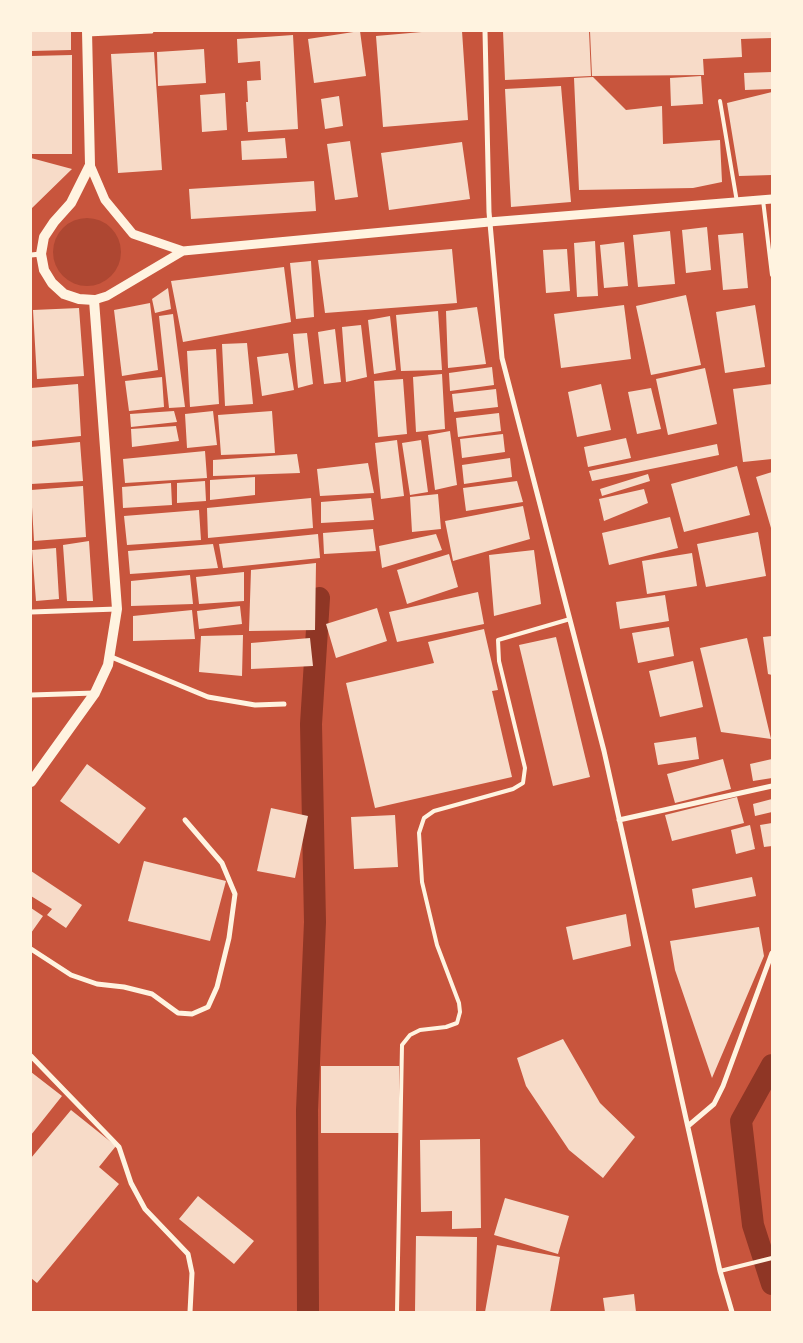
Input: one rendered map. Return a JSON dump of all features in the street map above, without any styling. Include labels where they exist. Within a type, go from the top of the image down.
[{"type":"main road","points":[[31,782],[95,693],[108,665],[117,609],[94,300],[78,299],[64,294],[52,283],[36,255],[44,237],[54,222],[71,203],[90,165],[87,33]]},
{"type":"street","points":[[87,33],[151,31]]},
{"type":"street","points":[[485,31],[490,222],[502,358],[604,751],[720,1271],[732,1312]]},
{"type":"street","points":[[90,165],[105,200],[115,215],[133,234],[184,252]]},
{"type":"street","points":[[94,300],[107,296],[184,252],[490,222],[767,200]]},
{"type":"street","points":[[31,612],[117,609]]},
{"type":"street","points":[[109,656],[208,697],[254,705],[284,704]]},
{"type":"street","points":[[31,695],[95,693]]},
{"type":"street","points":[[619,820],[772,786]]},
{"type":"street","points":[[31,949],[70,975],[97,984],[124,987],[152,994],[178,1013],[192,1014],[208,1007],[217,986],[229,938],[235,894],[222,862],[185,820]]},
{"type":"street","points":[[688,1126],[714,1104],[723,1086],[772,953]]},
{"type":"street","points":[[31,1056],[119,1147],[132,1183],[145,1209],[188,1254],[192,1273],[190,1312]]},
{"type":"lane","points":[[720,101],[737,202]]},
{"type":"lane","points":[[767,200],[772,275]]},
{"type":"lane","points":[[397,1312],[402,1045],[410,1035],[420,1030],[446,1027],[457,1023],[460,1012],[459,1003],[437,945],[422,882],[419,833],[424,818],[434,811],[513,789],[523,783],[525,768],[499,661],[498,640],[570,619]]},
{"type":"lane","points":[[720,1271],[772,1258]]},
{"type":"shaded area","points":[[94,218],[106,224],[115,233],[121,245],[119,265],[111,276],[94,286],[80,286],[63,276],[55,265],[53,245],[63,228],[74,220]]},
{"type":"building","points":[[31,31],[71,31],[71,50],[31,51]]},
{"type":"building","points":[[360,31],[366,76],[314,83],[308,39]]},
{"type":"building","points":[[433,31],[462,31],[468,120],[383,127],[376,36]]},
{"type":"building","points":[[503,31],[589,31],[591,76],[505,80]]},
{"type":"building","points":[[590,31],[772,31],[772,38],[741,39],[742,57],[703,59],[704,75],[592,76]]},
{"type":"building","points":[[293,35],[298,129],[248,132],[247,81],[261,80],[260,61],[238,63],[237,39]]},
{"type":"building","points":[[204,49],[206,83],[158,86],[157,52]]},
{"type":"building","points":[[154,52],[162,170],[118,173],[111,54]]},
{"type":"building","points":[[72,55],[72,154],[31,154],[31,56]]},
{"type":"building","points":[[772,72],[772,89],[745,90],[744,73]]},
{"type":"building","points":[[701,76],[703,104],[671,106],[670,78]]},
{"type":"building","points":[[593,77],[626,110],[662,106],[663,144],[720,140],[722,182],[693,188],[579,190],[574,78]]},
{"type":"building","points":[[561,86],[571,202],[511,207],[505,89]]},
{"type":"building","points":[[772,92],[772,175],[739,176],[727,103]]},
{"type":"building","points":[[225,93],[227,130],[202,132],[200,95]]},
{"type":"building","points":[[339,96],[343,126],[325,129],[321,99]]},
{"type":"building","points":[[285,138],[287,158],[242,160],[241,141]]},
{"type":"building","points":[[350,141],[358,197],[335,200],[327,144]]},
{"type":"building","points":[[462,142],[470,199],[389,210],[381,153]]},
{"type":"building","points":[[31,158],[72,169],[31,209]]},
{"type":"building","points":[[314,181],[316,211],[191,219],[189,189]]},
{"type":"building","points":[[707,227],[711,270],[686,273],[682,230]]},
{"type":"building","points":[[670,231],[675,284],[638,287],[633,235]]},
{"type":"building","points":[[743,233],[748,288],[723,290],[718,235]]},
{"type":"building","points":[[595,241],[598,296],[577,297],[574,243]]},
{"type":"building","points":[[624,242],[628,286],[604,288],[600,245]]},
{"type":"building","points":[[452,249],[457,303],[325,313],[318,260]]},
{"type":"building","points":[[567,249],[570,291],[546,293],[543,250]]},
{"type":"building","points":[[311,261],[314,317],[296,319],[290,263]]},
{"type":"building","points":[[284,267],[291,322],[183,342],[171,281]]},
{"type":"building","points":[[168,288],[171,309],[155,313],[152,299]]},
{"type":"building","points":[[686,295],[701,365],[651,375],[636,306]]},
{"type":"building","points":[[150,303],[158,370],[122,376],[114,310]]},
{"type":"building","points":[[624,305],[631,359],[561,368],[554,314]]},
{"type":"building","points":[[755,305],[765,367],[725,373],[716,312]]},
{"type":"building","points":[[477,307],[486,364],[448,368],[446,311]]},
{"type":"building","points":[[79,308],[84,376],[37,379],[33,310]]},
{"type":"building","points":[[438,311],[442,370],[401,371],[396,315]]},
{"type":"building","points":[[173,314],[185,407],[169,408],[159,316]]},
{"type":"building","points":[[390,316],[396,370],[374,374],[368,320]]},
{"type":"building","points":[[361,325],[367,377],[346,382],[342,327]]},
{"type":"building","points":[[335,329],[341,382],[324,384],[318,332]]},
{"type":"building","points":[[307,333],[313,384],[298,388],[293,334]]},
{"type":"building","points":[[247,343],[253,404],[225,406],[222,344]]},
{"type":"building","points":[[216,349],[219,404],[190,407],[187,351]]},
{"type":"building","points":[[288,353],[294,390],[262,396],[257,357]]},
{"type":"building","points":[[492,367],[494,385],[450,391],[449,373]]},
{"type":"building","points":[[705,368],[717,424],[668,435],[656,379]]},
{"type":"building","points":[[442,374],[445,429],[416,432],[413,377]]},
{"type":"building","points":[[162,377],[164,407],[129,411],[125,381]]},
{"type":"building","points":[[403,379],[407,434],[378,437],[374,381]]},
{"type":"building","points":[[78,384],[81,436],[31,441],[31,388]]},
{"type":"building","points":[[601,384],[611,430],[577,437],[568,392]]},
{"type":"building","points":[[772,384],[772,459],[743,462],[733,389]]},
{"type":"building","points":[[651,388],[661,429],[637,434],[628,392]]},
{"type":"building","points":[[496,389],[498,407],[454,412],[452,394]]},
{"type":"building","points":[[174,411],[177,422],[131,427],[130,414]]},
{"type":"building","points":[[213,411],[217,445],[187,448],[185,414]]},
{"type":"building","points":[[272,411],[275,453],[221,455],[218,415]]},
{"type":"building","points":[[499,413],[501,431],[458,437],[456,418]]},
{"type":"building","points":[[176,426],[179,441],[132,447],[131,429]]},
{"type":"building","points":[[450,431],[457,485],[435,490],[428,435]]},
{"type":"building","points":[[503,434],[505,452],[462,458],[460,439]]},
{"type":"building","points":[[626,438],[631,458],[588,467],[584,447]]},
{"type":"building","points":[[397,440],[404,496],[381,499],[375,443]]},
{"type":"building","points":[[421,440],[428,492],[410,495],[402,443]]},
{"type":"building","points":[[80,442],[83,481],[31,484],[31,447]]},
{"type":"building","points":[[717,444],[719,455],[592,481],[589,471]]},
{"type":"building","points":[[205,451],[207,478],[125,483],[123,459]]},
{"type":"building","points":[[297,454],[300,473],[213,476],[213,460]]},
{"type":"building","points":[[510,458],[512,477],[464,484],[462,465]]},
{"type":"building","points":[[368,463],[374,493],[320,496],[317,469]]},
{"type":"building","points":[[737,466],[750,515],[684,532],[671,484]]},
{"type":"building","points":[[772,472],[772,528],[771,528],[756,477]]},
{"type":"building","points":[[648,474],[650,481],[602,496],[600,489]]},
{"type":"building","points":[[255,477],[255,495],[210,500],[210,480]]},
{"type":"building","points":[[205,481],[206,501],[177,503],[177,483]]},
{"type":"building","points":[[517,481],[523,502],[466,511],[463,488]]},
{"type":"building","points":[[171,483],[172,505],[123,508],[122,487]]},
{"type":"building","points":[[83,486],[86,537],[34,541],[31,490]]},
{"type":"building","points":[[644,489],[648,503],[604,521],[599,499]]},
{"type":"building","points":[[438,494],[441,529],[412,532],[410,497]]},
{"type":"building","points":[[311,498],[313,528],[208,538],[207,508]]},
{"type":"building","points":[[371,498],[374,520],[321,523],[321,502]]},
{"type":"building","points":[[523,506],[530,539],[453,561],[445,521]]},
{"type":"building","points":[[199,510],[201,540],[127,545],[124,516]]},
{"type":"building","points":[[670,517],[678,548],[609,565],[602,533]]},
{"type":"building","points":[[373,529],[376,551],[324,554],[323,533]]},
{"type":"building","points":[[758,532],[766,576],[706,587],[697,544]]},
{"type":"building","points":[[318,534],[320,558],[223,568],[219,544]]},
{"type":"building","points":[[436,534],[442,550],[382,568],[379,546]]},
{"type":"building","points":[[89,541],[93,601],[67,601],[63,545]]},
{"type":"building","points":[[213,544],[218,568],[130,574],[128,551]]},
{"type":"building","points":[[56,548],[59,599],[36,601],[32,550]]},
{"type":"building","points":[[534,550],[541,604],[494,616],[489,555]]},
{"type":"building","points":[[692,553],[697,586],[647,594],[642,561]]},
{"type":"building","points":[[449,554],[458,587],[407,604],[397,570]]},
{"type":"building","points":[[316,563],[315,630],[249,631],[251,570]]},
{"type":"building","points":[[244,572],[244,601],[199,604],[196,577]]},
{"type":"building","points":[[190,575],[193,604],[131,606],[131,581]]},
{"type":"building","points":[[478,592],[484,624],[397,642],[389,612]]},
{"type":"building","points":[[665,595],[669,621],[620,629],[616,602]]},
{"type":"building","points":[[240,606],[242,624],[199,629],[197,611]]},
{"type":"building","points":[[377,608],[387,641],[336,658],[326,624]]},
{"type":"building","points":[[192,610],[195,639],[133,641],[133,616]]},
{"type":"building","points":[[669,627],[674,656],[638,663],[632,633]]},
{"type":"building","points":[[484,629],[498,690],[492,691],[512,777],[375,808],[346,683],[434,663],[428,642]]},
{"type":"building","points":[[243,635],[242,676],[199,672],[201,636]]},
{"type":"building","points":[[772,636],[772,675],[768,674],[763,637]]},
{"type":"building","points":[[556,637],[590,777],[553,786],[519,645]]},
{"type":"building","points":[[310,638],[313,666],[251,669],[251,643]]},
{"type":"building","points":[[747,638],[771,739],[721,732],[700,648]]},
{"type":"building","points":[[693,661],[703,707],[660,717],[649,671]]},
{"type":"building","points":[[696,737],[699,759],[658,765],[654,743]]},
{"type":"building","points":[[723,759],[731,789],[675,803],[667,774]]},
{"type":"building","points":[[772,759],[772,778],[753,781],[750,764]]},
{"type":"building","points":[[87,764],[146,808],[119,844],[60,801]]},
{"type":"building","points":[[737,797],[744,823],[672,841],[665,815]]},
{"type":"building","points":[[772,799],[772,812],[755,816],[753,804]]},
{"type":"building","points":[[271,808],[308,816],[295,878],[257,871]]},
{"type":"building","points":[[395,815],[398,867],[354,869],[351,817]]},
{"type":"building","points":[[772,823],[772,846],[764,847],[760,825]]},
{"type":"building","points":[[750,825],[755,849],[736,854],[731,830]]},
{"type":"building","points":[[144,861],[226,881],[210,941],[128,921]]},
{"type":"building","points":[[31,871],[82,905],[66,928],[47,915],[52,909],[31,896]]},
{"type":"building","points":[[752,877],[756,896],[695,908],[692,889]]},
{"type":"building","points":[[31,908],[43,916],[31,933]]},
{"type":"building","points":[[626,914],[631,946],[573,960],[566,927]]},
{"type":"building","points":[[759,927],[764,956],[712,1078],[675,970],[670,941]]},
{"type":"building","points":[[563,1039],[600,1103],[635,1137],[603,1178],[569,1150],[526,1086],[517,1058]]},
{"type":"building","points":[[321,1066],[399,1066],[399,1133],[321,1133]]},
{"type":"building","points":[[31,1072],[62,1096],[31,1135]]},
{"type":"building","points":[[71,1110],[116,1146],[99,1167],[119,1184],[37,1283],[31,1278],[31,1158]]},
{"type":"building","points":[[480,1139],[481,1228],[452,1229],[452,1211],[421,1212],[420,1140]]},
{"type":"building","points":[[198,1196],[254,1241],[234,1264],[179,1219]]},
{"type":"building","points":[[505,1198],[569,1216],[558,1254],[494,1235]]},
{"type":"building","points":[[416,1236],[477,1237],[476,1312],[415,1312]]},
{"type":"building","points":[[497,1245],[560,1257],[550,1312],[485,1312]]},
{"type":"building","points":[[634,1294],[636,1312],[605,1312],[603,1298]]},
{"type":"waterway","points":[[308,1312],[307,1110],[315,922],[311,724],[319,598]]},
{"type":"waterway","points":[[772,1065],[741,1121],[753,1225],[772,1284]]}]
